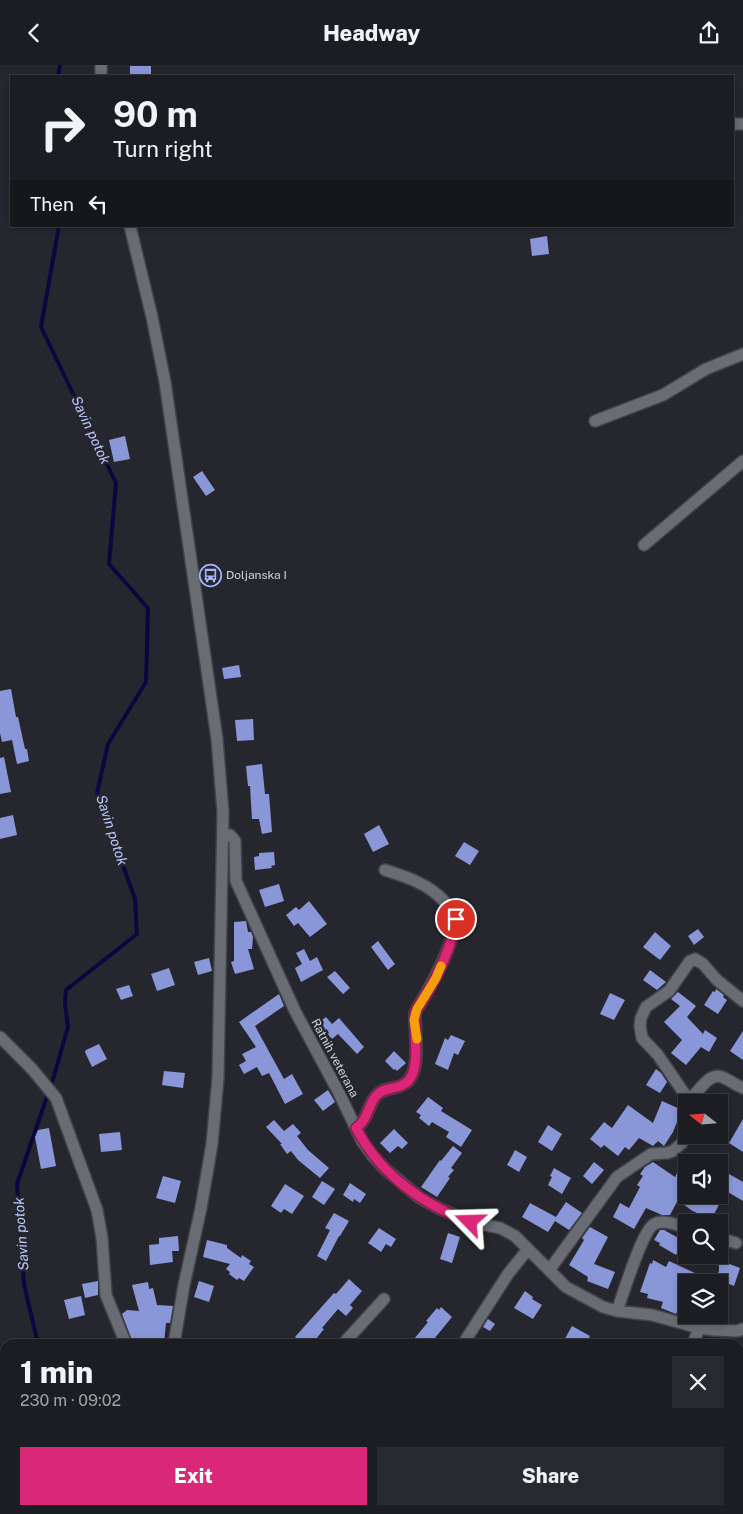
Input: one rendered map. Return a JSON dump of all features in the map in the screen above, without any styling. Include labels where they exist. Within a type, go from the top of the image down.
[{"type":"street","points":[[130,227],[152,317],[166,391],[217,739],[223,812],[218,1078],[212,1144],[175,1339]]},
{"type":"street","points":[[595,421],[663,395],[706,369],[743,354]]},
{"type":"street","points":[[644,545],[743,461]]},
{"type":"street","name":"Ratnih veterana","points":[[223,834],[230,835],[234,841],[236,881],[295,1011],[356,1128],[372,1155],[386,1169],[420,1198],[455,1217],[507,1231],[550,1269],[566,1287],[595,1303],[617,1311],[652,1315],[699,1328],[727,1331],[743,1329]]},
{"type":"street","points":[[356,1128],[366,1118],[372,1101],[377,1094],[409,1081],[417,1051],[415,1014],[436,978],[456,919],[453,910],[439,895],[420,882],[385,870]]},
{"type":"street","points":[[685,1094],[658,1055],[642,1039],[640,1026],[644,1011],[650,1004],[669,991],[693,959],[703,963],[717,980],[743,1001]]},
{"type":"street","points":[[0,1037],[32,1069],[56,1098],[97,1211],[102,1238],[106,1295],[124,1339]]},
{"type":"street","points":[[695,1094],[710,1079],[716,1076],[722,1077],[743,1088]]},
{"type":"street","points":[[550,1269],[617,1177],[651,1154],[673,1151],[681,1144]]},
{"type":"street","points":[[617,1311],[646,1233],[653,1225],[663,1222],[678,1226]]},
{"type":"street","points":[[728,1241],[736,1243]]},
{"type":"street","points":[[466,1339],[508,1274],[528,1249]]},
{"type":"street","points":[[348,1339],[384,1299]]},
{"type":"street","points":[[695,1339],[699,1328]]},
{"type":"building","points":[[130,66],[151,66],[151,75],[130,75]]},
{"type":"building","points":[[547,236],[549,254],[532,256],[530,239]]},
{"type":"building","points":[[125,436],[130,459],[114,462],[109,440]]},
{"type":"building","points":[[202,471],[215,490],[206,496],[193,477]]},
{"type":"building","points":[[239,665],[241,677],[224,679],[222,668]]},
{"type":"building","points":[[11,689],[16,717],[18,717],[29,761],[17,764],[12,740],[2,742],[0,733],[0,691]]},
{"type":"building","points":[[253,719],[254,740],[237,741],[235,720]]},
{"type":"building","points":[[4,757],[11,792],[0,794],[0,758]]},
{"type":"building","points":[[262,764],[265,794],[269,794],[272,832],[262,834],[259,819],[252,819],[250,786],[248,786],[246,766]]},
{"type":"building","points":[[13,815],[17,835],[0,839],[0,818]]},
{"type":"building","points":[[379,825],[389,844],[373,852],[364,834]]},
{"type":"building","points":[[464,842],[479,851],[470,865],[455,856]]},
{"type":"building","points":[[274,852],[275,865],[271,866],[272,868],[255,870],[254,857],[259,856],[259,853]]},
{"type":"building","points":[[279,884],[284,901],[265,907],[259,890]]},
{"type":"building","points":[[309,901],[327,924],[310,937],[298,923],[294,926],[286,915],[296,907],[299,910]]},
{"type":"building","points":[[246,921],[248,932],[251,932],[253,937],[252,949],[248,949],[254,969],[235,974],[231,962],[234,961],[234,922]]},
{"type":"building","points":[[698,929],[704,937],[694,945],[688,936]]},
{"type":"building","points":[[655,932],[671,946],[660,960],[643,947]]},
{"type":"building","points":[[378,941],[395,964],[388,970],[371,947]]},
{"type":"building","points":[[304,949],[310,961],[317,957],[323,970],[301,982],[295,968],[302,964],[296,953]]},
{"type":"building","points":[[209,958],[212,971],[198,975],[194,962]]},
{"type":"building","points":[[169,968],[175,985],[157,991],[151,974]]},
{"type":"building","points":[[650,970],[666,982],[657,990],[643,980]]},
{"type":"building","points":[[335,971],[350,988],[343,994],[327,977]]},
{"type":"building","points":[[129,985],[133,996],[121,1000],[116,989]]},
{"type":"building","points":[[716,989],[727,1000],[718,1014],[704,1005]]},
{"type":"building","points":[[678,992],[696,1006],[687,1017],[703,1034],[705,1030],[717,1038],[709,1052],[701,1047],[686,1065],[671,1053],[682,1040],[664,1022],[680,1006],[671,999]]},
{"type":"building","points":[[610,993],[625,1000],[614,1020],[600,1014]]},
{"type":"building","points":[[279,994],[284,1006],[255,1026],[284,1079],[292,1074],[303,1094],[285,1104],[269,1073],[262,1076],[257,1067],[244,1074],[239,1065],[246,1061],[242,1054],[256,1047],[239,1022]]},
{"type":"building","points":[[326,1017],[332,1024],[339,1018],[364,1047],[357,1054],[338,1034],[332,1039],[318,1023]]},
{"type":"building","points":[[743,1031],[743,1060],[730,1051]]},
{"type":"building","points":[[451,1035],[465,1041],[458,1055],[454,1053],[448,1070],[435,1064],[445,1038],[448,1040]]},
{"type":"building","points":[[99,1044],[107,1059],[92,1067],[85,1052]]},
{"type":"building","points":[[394,1051],[406,1063],[397,1071],[385,1061]]},
{"type":"building","points":[[656,1069],[667,1082],[660,1093],[646,1085]]},
{"type":"building","points":[[164,1071],[185,1073],[183,1088],[162,1085]]},
{"type":"building","points":[[328,1090],[335,1102],[323,1111],[314,1100]]},
{"type":"building","points":[[428,1097],[443,1108],[441,1111],[472,1130],[461,1147],[446,1137],[449,1132],[432,1122],[429,1126],[419,1118],[421,1115],[416,1112]]},
{"type":"building","points":[[662,1101],[678,1108],[678,1120],[664,1146],[658,1141],[653,1146],[639,1138],[629,1150],[625,1147],[618,1156],[604,1145],[601,1148],[590,1139],[604,1122],[612,1128],[628,1105],[653,1123]]},
{"type":"building","points":[[743,1119],[743,1152],[729,1143]]},
{"type":"building","points":[[274,1120],[284,1131],[293,1124],[301,1133],[297,1136],[308,1150],[329,1168],[320,1178],[298,1160],[291,1151],[287,1154],[280,1144],[282,1144],[266,1127]]},
{"type":"building","points":[[548,1125],[562,1134],[552,1151],[538,1142]]},
{"type":"building","points":[[49,1128],[56,1166],[41,1169],[35,1137],[38,1130]]},
{"type":"building","points":[[394,1129],[408,1143],[402,1149],[398,1146],[390,1153],[380,1143]]},
{"type":"building","points":[[120,1132],[122,1150],[101,1152],[99,1134]]},
{"type":"building","points":[[453,1146],[462,1153],[451,1168],[454,1170],[437,1197],[421,1187],[440,1160]]},
{"type":"building","points":[[515,1150],[527,1157],[519,1172],[507,1165]]},
{"type":"building","points":[[594,1162],[604,1170],[592,1184],[583,1176]]},
{"type":"building","points":[[653,1162],[675,1177],[678,1174],[678,1200],[670,1215],[662,1215],[646,1208],[634,1229],[613,1217],[620,1203],[629,1208],[640,1187],[637,1185],[643,1176],[640,1174],[645,1167]]},
{"type":"building","points":[[554,1168],[571,1178],[562,1194],[548,1185]]},
{"type":"building","points":[[729,1174],[743,1182],[743,1201],[728,1192]]},
{"type":"building","points":[[163,1176],[181,1181],[175,1203],[156,1198]]},
{"type":"building","points":[[322,1181],[335,1189],[324,1205],[312,1197]]},
{"type":"building","points":[[350,1183],[366,1194],[360,1203],[354,1199],[353,1202],[343,1195]]},
{"type":"building","points":[[285,1184],[304,1196],[292,1214],[284,1209],[281,1213],[271,1206]]},
{"type":"building","points":[[566,1202],[582,1213],[569,1230],[555,1221],[548,1232],[522,1217],[530,1203],[556,1217]]},
{"type":"building","points":[[683,1204],[719,1204],[714,1214],[699,1214]]},
{"type":"building","points":[[334,1213],[349,1221],[326,1261],[317,1256],[330,1230],[325,1228]]},
{"type":"building","points":[[590,1227],[608,1237],[594,1264],[615,1272],[608,1289],[587,1281],[588,1277],[569,1265],[584,1240],[582,1238]]},
{"type":"building","points":[[379,1228],[396,1239],[391,1247],[386,1244],[381,1252],[368,1243]]},
{"type":"building","points":[[660,1230],[664,1230],[678,1238],[678,1252],[676,1255],[659,1245],[660,1243],[654,1240]]},
{"type":"building","points":[[448,1233],[460,1237],[452,1263],[440,1259]]},
{"type":"building","points":[[178,1236],[179,1251],[172,1251],[173,1262],[150,1265],[149,1245],[159,1244],[159,1238]]},
{"type":"building","points":[[207,1240],[227,1245],[227,1248],[241,1258],[242,1255],[251,1261],[249,1264],[254,1267],[244,1281],[239,1278],[237,1280],[229,1274],[230,1272],[226,1269],[230,1264],[203,1257]]},
{"type":"building","points":[[653,1260],[666,1267],[669,1261],[697,1274],[678,1274],[678,1309],[676,1314],[661,1308],[663,1302],[647,1298],[648,1294],[640,1292],[650,1263],[652,1264]]},
{"type":"building","points":[[728,1263],[740,1268],[734,1286],[728,1284],[728,1274],[718,1274],[719,1264]]},
{"type":"building","points":[[349,1279],[362,1291],[350,1305],[353,1308],[346,1316],[338,1309],[322,1328],[324,1329],[316,1339],[297,1339],[295,1337],[334,1293],[336,1294]]},
{"type":"building","points":[[98,1281],[98,1295],[85,1298],[82,1284]]},
{"type":"building","points":[[199,1281],[214,1286],[209,1302],[194,1297]]},
{"type":"building","points":[[148,1282],[149,1289],[153,1288],[157,1305],[173,1306],[170,1323],[166,1323],[164,1339],[131,1339],[122,1314],[127,1310],[139,1311],[132,1285]]},
{"type":"building","points":[[525,1291],[533,1297],[532,1299],[542,1305],[533,1319],[514,1308]]},
{"type":"building","points":[[81,1296],[85,1315],[69,1319],[64,1300]]},
{"type":"building","points":[[441,1307],[452,1317],[434,1339],[414,1339],[437,1308],[439,1310]]},
{"type":"building","points":[[488,1319],[495,1324],[490,1331],[483,1327]]},
{"type":"building","points":[[572,1326],[590,1336],[588,1339],[565,1339]]},
{"type":"waterway","name":"Savin potok","points":[[58,75],[60,65]]},
{"type":"waterway","name":"Savin potok","points":[[37,1339],[24,1284],[17,1184],[54,1076],[68,1027],[65,1004],[66,990],[137,934],[135,899],[97,793],[108,744],[146,682],[148,608],[109,564],[116,483],[41,327],[59,227]]},
{"type":"slow traffic","points":[[417,1039],[415,1014],[441,966]]},
{"type":"place","name":"Doljanska I","points":[[210,575]]},
{"type":"route","points":[[456,919],[436,978],[415,1014],[417,1051],[409,1081],[406,1084],[383,1090],[377,1094],[372,1101],[366,1118],[356,1128],[372,1155],[420,1198],[455,1217],[470,1222]]}]
